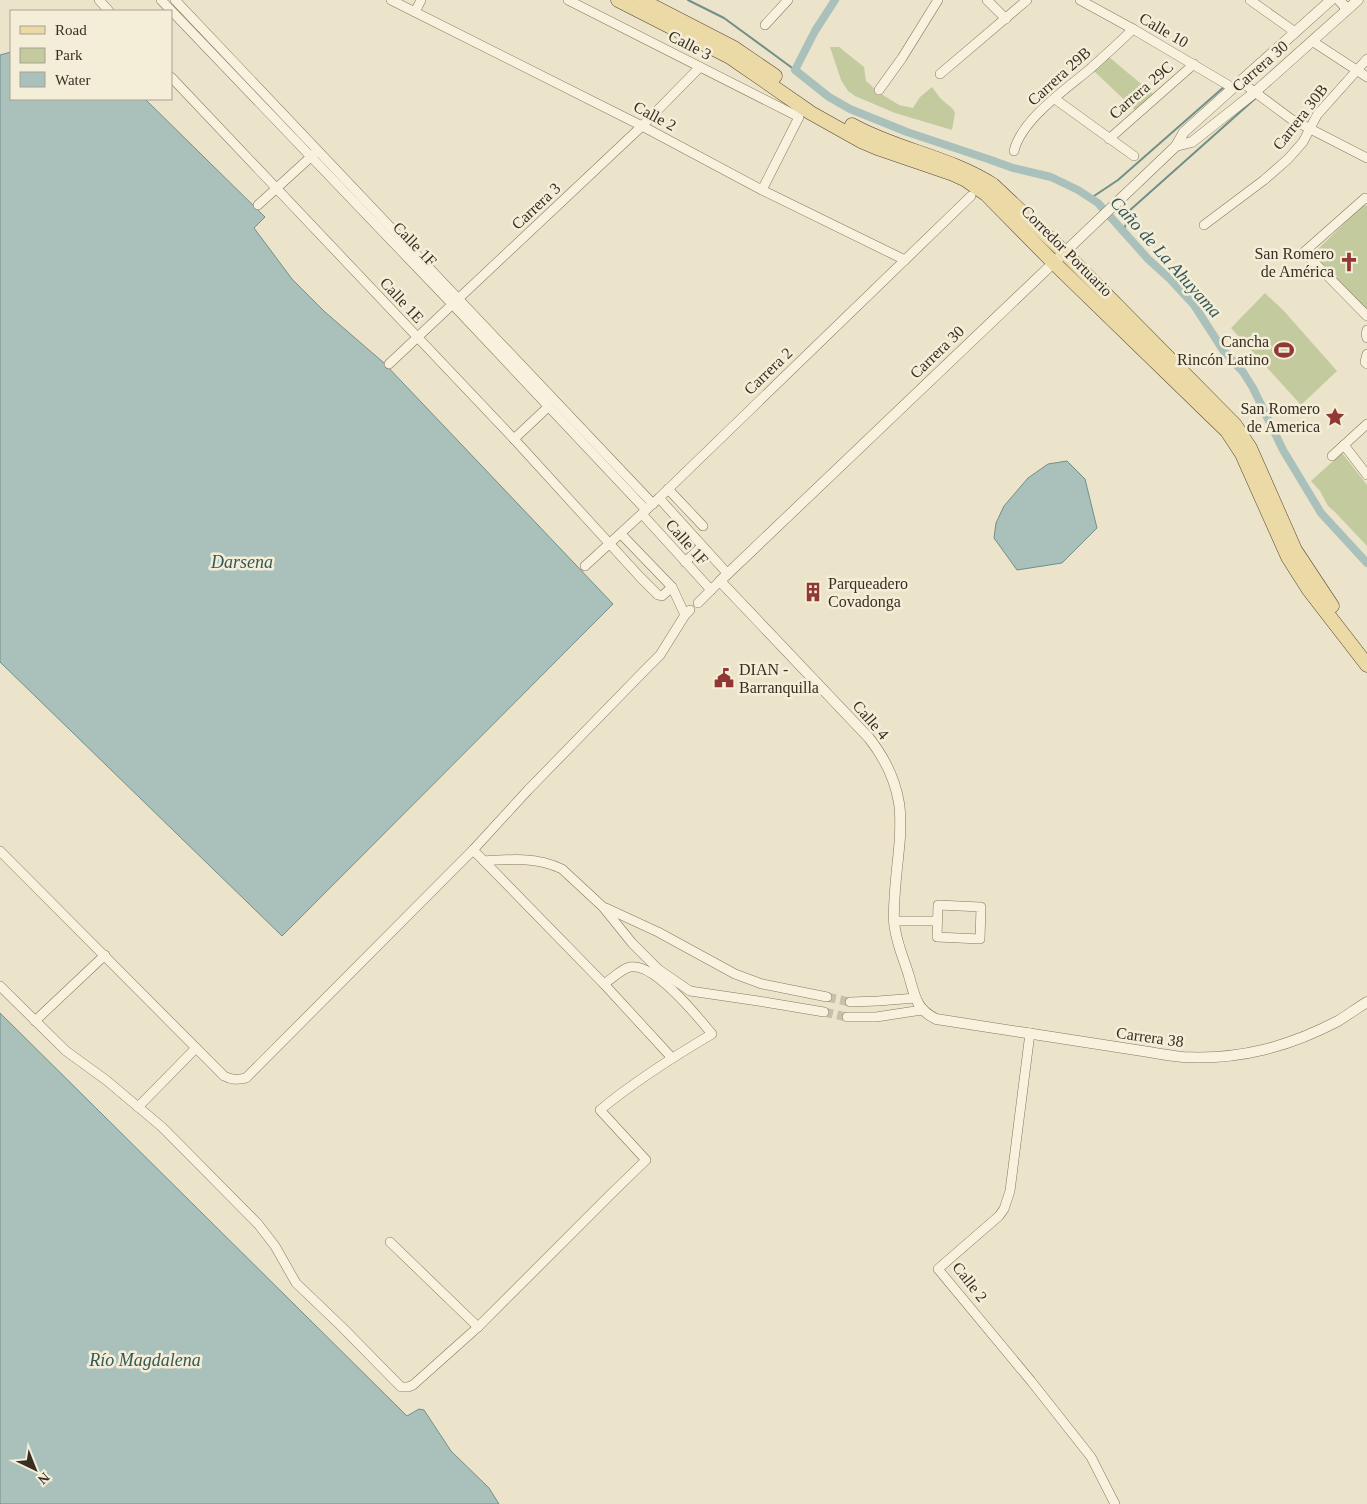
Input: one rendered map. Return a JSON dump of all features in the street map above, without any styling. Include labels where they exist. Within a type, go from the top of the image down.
[{"type":"main road","name":"Corredor Portuario","points":[[618,0],[730,57],[806,110],[880,150],[966,180],[986,194],[1053,262],[1227,431],[1242,454],[1288,557],[1309,590],[1367,665]]},
{"type":"main road","name":"Corredor Portuario","points":[[641,0],[734,48],[806,110],[956,165],[993,185],[1064,252],[1235,425],[1250,448],[1295,550],[1337,613],[1367,652]]},
{"type":"street","points":[[99,0],[108,6]]},
{"type":"street","name":"Calle 1F","points":[[161,0],[171,10]]},
{"type":"street","name":"Calle 1F","points":[[175,0],[314,153]]},
{"type":"street","name":"Calle 2","points":[[391,0],[642,126],[762,190],[905,260]]},
{"type":"street","points":[[415,12],[421,0]]},
{"type":"street","name":"Calle 3","points":[[568,0],[700,67],[806,110]]},
{"type":"street","points":[[765,25],[788,0]]},
{"type":"street","points":[[879,90],[902,58],[938,0]]},
{"type":"street","points":[[987,0],[1006,19]]},
{"type":"street","points":[[940,74],[1027,0]]},
{"type":"street","name":"Calle 10","points":[[1080,0],[1194,64],[1257,95],[1291,120],[1367,158]]},
{"type":"street","points":[[1250,0],[1294,32]]},
{"type":"street","name":"Carrera 30","points":[[720,581],[1176,146],[1184,132],[1331,0]]},
{"type":"street","points":[[1340,0],[1347,9]]},
{"type":"street","name":"Carrera 30","points":[[1176,146],[1192,142],[1257,95],[1358,0]]},
{"type":"street","name":"Calle 1F","points":[[172,11],[314,153],[541,393],[656,501],[728,573]]},
{"type":"street","name":"Carrera 29B","points":[[1014,151],[1022,132],[1044,108],[1133,29]]},
{"type":"street","points":[[1314,43],[1367,77]]},
{"type":"street","name":"Carrera 30B","points":[[1204,225],[1264,180],[1288,159],[1303,142],[1317,115],[1367,59]]},
{"type":"street","name":"Carrera 29C","points":[[1109,139],[1194,64]]},
{"type":"street","name":"Carrera 3","points":[[390,364],[642,126],[700,67]]},
{"type":"street","name":"Calle 1E","points":[[172,78],[514,439],[658,595],[662,596],[672,587]]},
{"type":"street","points":[[1055,99],[1134,156]]},
{"type":"street","points":[[762,190],[806,110]]},
{"type":"street","points":[[258,205],[314,153]]},
{"type":"street","name":"Carrera 2","points":[[585,566],[656,501],[971,196]]},
{"type":"street","points":[[1366,198],[1304,252],[1367,316]]},
{"type":"street","points":[[1367,330],[1367,338]]},
{"type":"street","points":[[1367,354],[1365,362],[1367,364]]},
{"type":"street","name":"Calle 1F","points":[[541,393],[548,407],[644,512],[711,590]]},
{"type":"street","points":[[514,439],[548,407]]},
{"type":"street","points":[[1332,456],[1367,424]]},
{"type":"street","points":[[1344,445],[1367,475]]},
{"type":"street","points":[[668,489],[702,526]]},
{"type":"street","points":[[0,851],[224,1076],[238,1080],[246,1078],[473,850],[539,778],[660,654],[688,612],[672,587],[620,534]]},
{"type":"street","points":[[686,562],[702,546]]},
{"type":"street","points":[[698,603],[720,581]]},
{"type":"street","name":"Calle 4","points":[[720,581],[869,738],[888,766],[897,795],[901,820],[894,922],[916,998],[922,1010]]},
{"type":"street","points":[[473,850],[604,984],[672,1058]]},
{"type":"street","points":[[484,861],[516,858],[532,859],[562,869],[603,907],[632,943],[658,969],[690,991],[824,1012]]},
{"type":"street","points":[[938,905],[981,907],[980,939],[936,937],[937,922],[938,905]]},
{"type":"street","points":[[603,907],[658,932],[735,974],[762,984],[827,997]]},
{"type":"street","points":[[894,922],[937,922]]},
{"type":"street","points":[[35,1021],[105,955]]},
{"type":"street","points":[[0,986],[66,1051],[106,1080],[162,1127],[258,1224],[275,1246],[296,1283],[401,1387],[408,1387],[413,1385],[478,1327],[646,1160],[600,1110],[622,1091],[712,1034],[688,1005],[662,982],[639,967],[624,969],[604,984]]},
{"type":"street","points":[[850,1002],[878,1002],[916,998]]},
{"type":"street","name":"Carrera 38","points":[[922,1010],[936,1019],[1030,1034],[1182,1057],[1219,1057],[1260,1052],[1286,1044],[1331,1024],[1367,1002]]},
{"type":"street","points":[[847,1017],[876,1017],[922,1010]]},
{"type":"street","name":"Calle 2","points":[[1030,1034],[1008,1201],[995,1220],[938,1269],[1091,1457],[1115,1504]]},
{"type":"street","points":[[138,1107],[196,1048]]},
{"type":"street","points":[[390,1242],[478,1327]]},
{"type":"green space","points":[[830,47],[839,47],[864,67],[866,81],[878,92],[899,105],[913,108],[920,97],[932,87],[955,113],[952,130],[895,113],[855,96],[848,91],[841,80]]},
{"type":"green space","points":[[1109,57],[1153,94],[1136,111],[1094,71]]},
{"type":"green space","points":[[1364,204],[1367,206],[1367,312],[1312,255]]},
{"type":"green space","name":"Cancha Rincón Latino","points":[[1265,293],[1284,311],[1337,371],[1301,405],[1231,328]]},
{"type":"green space","points":[[1342,453],[1367,485],[1367,546],[1328,506],[1320,491],[1311,481]]},
{"type":"water","name":"Darsena","points":[[10,52],[10,100],[146,100],[265,217],[254,228],[292,279],[325,312],[384,363],[613,604],[282,936],[0,662],[0,55]]},
{"type":"water","points":[[1067,461],[1085,479],[1097,528],[1062,563],[1017,570],[994,538],[996,523],[1004,506],[1028,478],[1048,464]]},
{"type":"water","name":"Río Magdalena","points":[[0,1013],[407,1416],[419,1409],[424,1410],[451,1451],[489,1488],[499,1504],[0,1504]]},
{"type":"waterway","name":"Caño de La Ahuyama","points":[[688,0],[724,18],[795,70]]},
{"type":"waterway","name":"Caño de La Ahuyama","points":[[835,0],[815,31],[795,70],[829,97],[850,109],[907,132],[1013,168],[1051,177],[1078,190],[1098,203],[1148,259],[1194,305],[1223,350],[1243,372],[1253,388],[1283,450],[1321,513],[1367,563]]},
{"type":"waterway","points":[[1091,198],[1118,180],[1225,86]]},
{"type":"waterway","points":[[1124,231],[1129,211],[1257,97]]},
{"type":"tunnel","points":[[827,997],[850,1002]]},
{"type":"tunnel","points":[[824,1012],[847,1017]]},
{"type":"place","name":"San Romero de América","points":[[1349,262]]},
{"type":"place","name":"Cancha Rincón Latino","points":[[1284,350]]},
{"type":"place","name":"San Romero de America","points":[[1335,417]]},
{"type":"place","name":"Parqueadero Covadonga","points":[[813,592]]},
{"type":"place","name":"DIAN - Barranquilla","points":[[724,678]]}]
